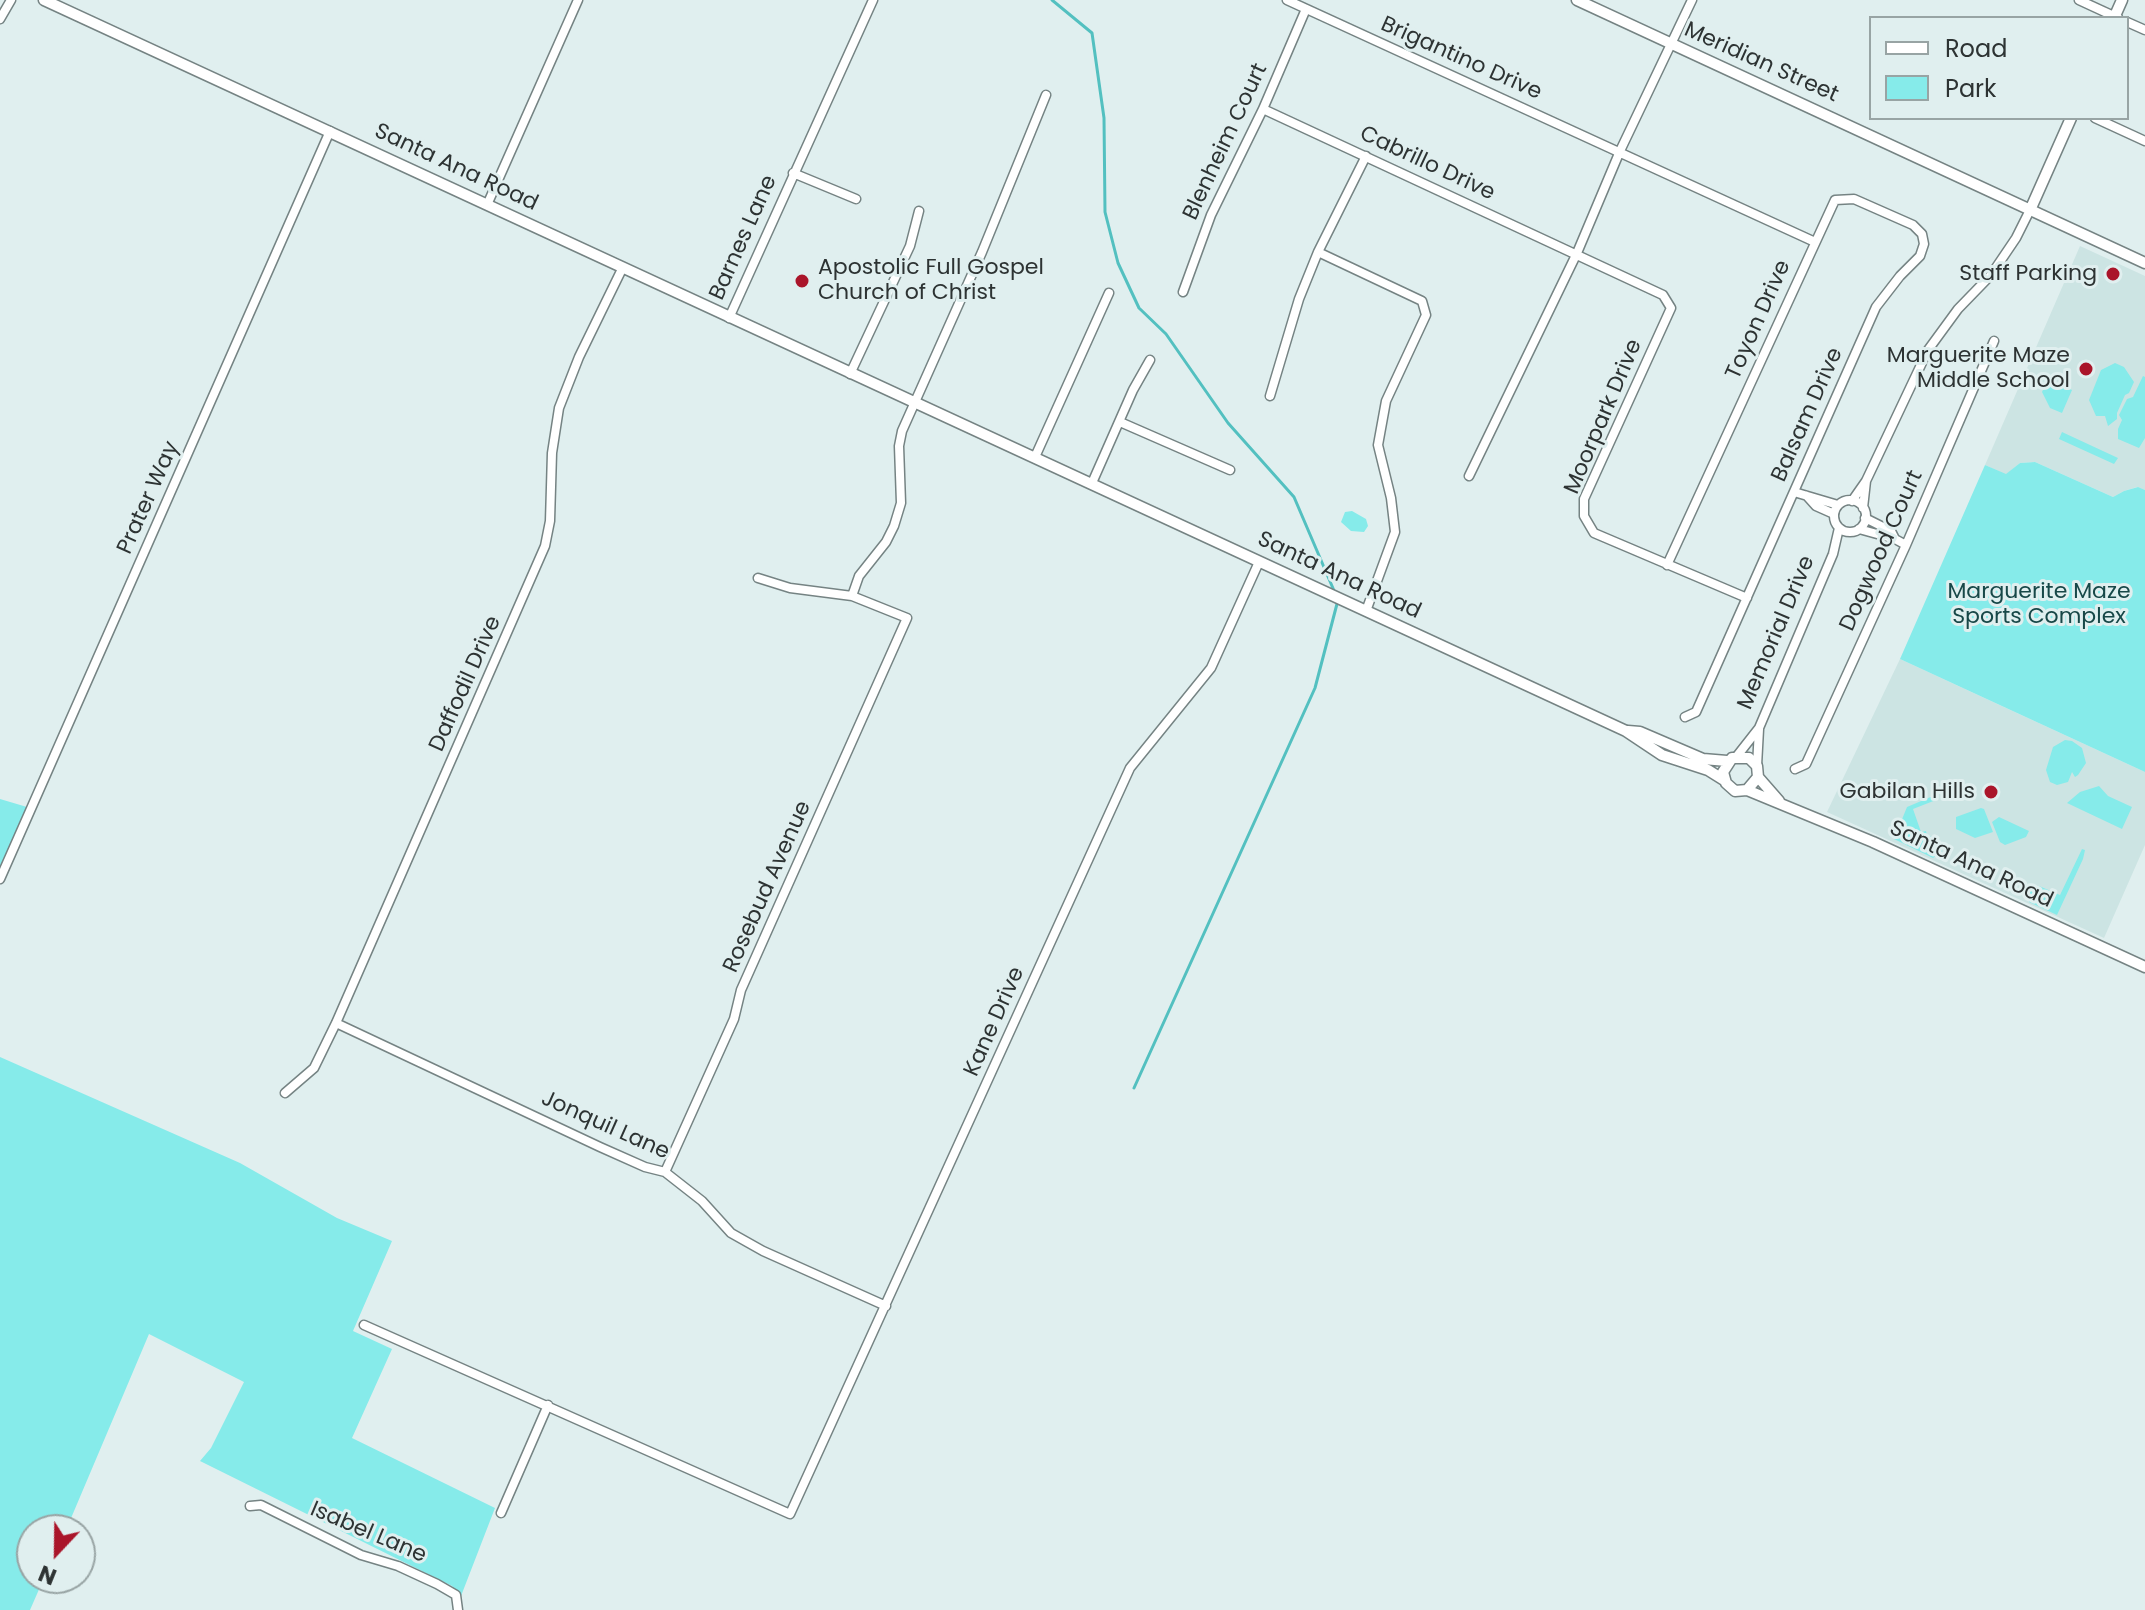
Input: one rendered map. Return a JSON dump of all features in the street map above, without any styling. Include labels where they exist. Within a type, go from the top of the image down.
[{"type":"street","points":[[0,19],[11,0]]},
{"type":"street","name":"Santa Ana Road","points":[[44,0],[1626,731],[1662,755],[1708,770],[1735,791],[1747,790],[1771,801],[1779,801],[2145,967]]},
{"type":"street","points":[[487,205],[578,0]]},
{"type":"street","name":"Barnes Lane","points":[[729,318],[873,0]]},
{"type":"street","name":"Brigantino Drive","points":[[1287,0],[1815,242]]},
{"type":"street","name":"Meridian Street","points":[[1577,0],[2145,263]]},
{"type":"street","points":[[1469,476],[1518,379],[1577,253],[1620,151],[1692,0]]},
{"type":"street","points":[[2079,0],[2114,16]]},
{"type":"street","name":"Blenheim Court","points":[[1183,292],[1211,215],[1263,109],[1306,9]]},
{"type":"street","points":[[758,578],[790,588],[852,596],[859,576],[886,542],[901,503],[899,446],[902,431],[982,252],[1046,95]]},
{"type":"street","name":"Cabrillo Drive","points":[[1263,109],[1577,253]]},
{"type":"street","points":[[1836,510],[1852,501],[1866,481],[1928,350],[1958,309],[1991,275],[2016,238],[2070,120]]},
{"type":"street","points":[[2099,120],[2145,141]]},
{"type":"street","name":"Prater Way","points":[[0,879],[330,131]]},
{"type":"street","points":[[1270,396],[1299,299],[1318,252],[1366,156]]},
{"type":"street","name":"Barnes Lane","points":[[793,173],[856,199]]},
{"type":"street","name":"Toyon Drive","points":[[1667,565],[1835,200],[1854,199],[1913,225],[1922,234],[1924,244],[1920,256]]},
{"type":"street","points":[[850,374],[910,246],[919,211]]},
{"type":"street","points":[[1318,252],[1422,301],[1426,315],[1386,401],[1378,445],[1391,498],[1395,532],[1366,611]]},
{"type":"street","name":"Moorpark Drive","points":[[1577,253],[1663,295],[1671,308],[1584,499],[1584,516],[1594,533],[1747,598]]},
{"type":"street","name":"Balsam Drive","points":[[1685,717],[1696,712],[1876,307],[1920,256]]},
{"type":"street","name":"Daffodil Drive","points":[[285,1093],[314,1068],[336,1023],[545,546],[550,521],[552,453],[557,415],[579,357],[622,269]]},
{"type":"street","points":[[1035,457],[1109,293]]},
{"type":"street","name":"Dogwood Court","points":[[1795,769],[1806,764],[1906,545],[1994,341]]},
{"type":"street","points":[[1092,483],[1133,390],[1150,360]]},
{"type":"street","points":[[1120,422],[1230,470]]},
{"type":"street","points":[[1859,529],[1865,518],[1866,481]]},
{"type":"street","points":[[1794,492],[1836,510]]},
{"type":"street","points":[[1852,501],[1863,508]]},
{"type":"street","points":[[1833,554],[1839,528],[1836,510]]},
{"type":"street","points":[[1865,518],[1891,531],[1895,539]]},
{"type":"street","points":[[1839,528],[1848,532],[1859,529],[1906,545]]},
{"type":"street","points":[[1833,554],[1848,532]]},
{"type":"street","name":"Memorial Drive","points":[[1759,728],[1833,554]]},
{"type":"street","name":"Kane Drive","points":[[548,1405],[790,1514],[1130,768],[1211,668],[1259,562]]},
{"type":"street","name":"Rosebud Avenue","points":[[665,1172],[734,1019],[741,990],[907,618],[852,596]]},
{"type":"street","points":[[1724,780],[1723,772],[1759,728]]},
{"type":"street","points":[[1747,790],[1757,772],[1759,728]]},
{"type":"street","name":"Santa Ana Road","points":[[1626,731],[1640,732],[1703,759],[1749,758],[1779,801]]},
{"type":"street","name":"Jonquil Lane","points":[[336,1023],[600,1147],[645,1167],[665,1172],[702,1201],[731,1233],[763,1251],[886,1306]]},
{"type":"street","points":[[364,1325],[548,1405],[501,1513]]},
{"type":"street","name":"Isabel Lane","points":[[250,1506],[261,1505],[361,1555],[398,1566],[437,1584],[456,1595],[458,1610]]},
{"type":"shaded area","name":"Marguerite Maze Middle School","points":[[2080,246],[2145,276],[2145,490],[2137,487],[2113,497],[2035,462],[2020,463],[2006,475],[1985,465]]},
{"type":"shaded area","name":"Gabilan Hills","points":[[1900,659],[2145,772],[2145,845],[2104,938],[1827,812]]},
{"type":"green space","points":[[2115,363],[2124,367],[2134,382],[2125,395],[2117,419],[2108,426],[2105,416],[2096,416],[2089,400],[2101,370]]},
{"type":"green space","points":[[2143,376],[2145,438],[2139,448],[2118,439],[2118,429],[2122,420],[2119,415],[2127,399],[2133,397]]},
{"type":"green space","points":[[2048,379],[2072,390],[2062,413],[2050,408],[2042,392]]},
{"type":"green space","points":[[2062,432],[2118,458],[2114,464],[2059,439]]},
{"type":"green space","name":"Marguerite Maze Sports Complex","points":[[2035,462],[2113,497],[2138,487],[2145,490],[2145,772],[1900,659],[1985,465],[2006,474],[2020,463]]},
{"type":"green space","points":[[1352,511],[1366,519],[1368,526],[1364,532],[1351,531],[1341,522],[1345,512]]},
{"type":"green space","points":[[2065,740],[2082,748],[2086,763],[2078,775],[2075,777],[2072,772],[2068,782],[2057,785],[2050,782],[2046,770],[2053,747]]},
{"type":"green space","points":[[2099,786],[2108,796],[2132,807],[2122,829],[2067,803],[2080,792]]},
{"type":"green space","points":[[1933,796],[1936,800],[1913,809],[1921,832],[1926,831],[1927,835],[1936,839],[1935,843],[1942,851],[1933,858],[1894,839],[1907,807]]},
{"type":"green space","points":[[0,799],[27,807],[0,871]]},
{"type":"green space","points":[[1981,808],[1993,832],[1975,838],[1956,829],[1956,817]]},
{"type":"green space","points":[[1999,817],[2029,831],[2026,837],[2005,845],[2000,842],[1992,822]]},
{"type":"green space","points":[[2082,849],[2085,850],[2083,859],[2057,915],[2029,902],[2026,889],[2035,893],[2039,886],[2060,895]]},
{"type":"green space","points":[[0,1057],[240,1163],[337,1218],[392,1241],[353,1331],[392,1349],[352,1438],[495,1508],[461,1596],[452,1586],[200,1461],[211,1448],[244,1382],[149,1334],[73,1514],[16,1514],[16,1594],[37,1594],[30,1610],[0,1610]]},
{"type":"waterway","points":[[1052,0],[1092,33],[1104,118],[1105,212],[1118,263],[1139,308],[1166,334],[1228,423],[1294,497],[1335,593]]},
{"type":"waterway","points":[[1134,1088],[1315,688],[1338,600]]},
{"type":"place","name":"Staff Parking","points":[[2113,274]]},
{"type":"place","name":"Apostolic Full Gospel Church of Christ","points":[[802,281]]},
{"type":"place","name":"Marguerite Maze Middle School","points":[[2086,369]]},
{"type":"place","name":"Gabilan Hills","points":[[1991,792]]}]
